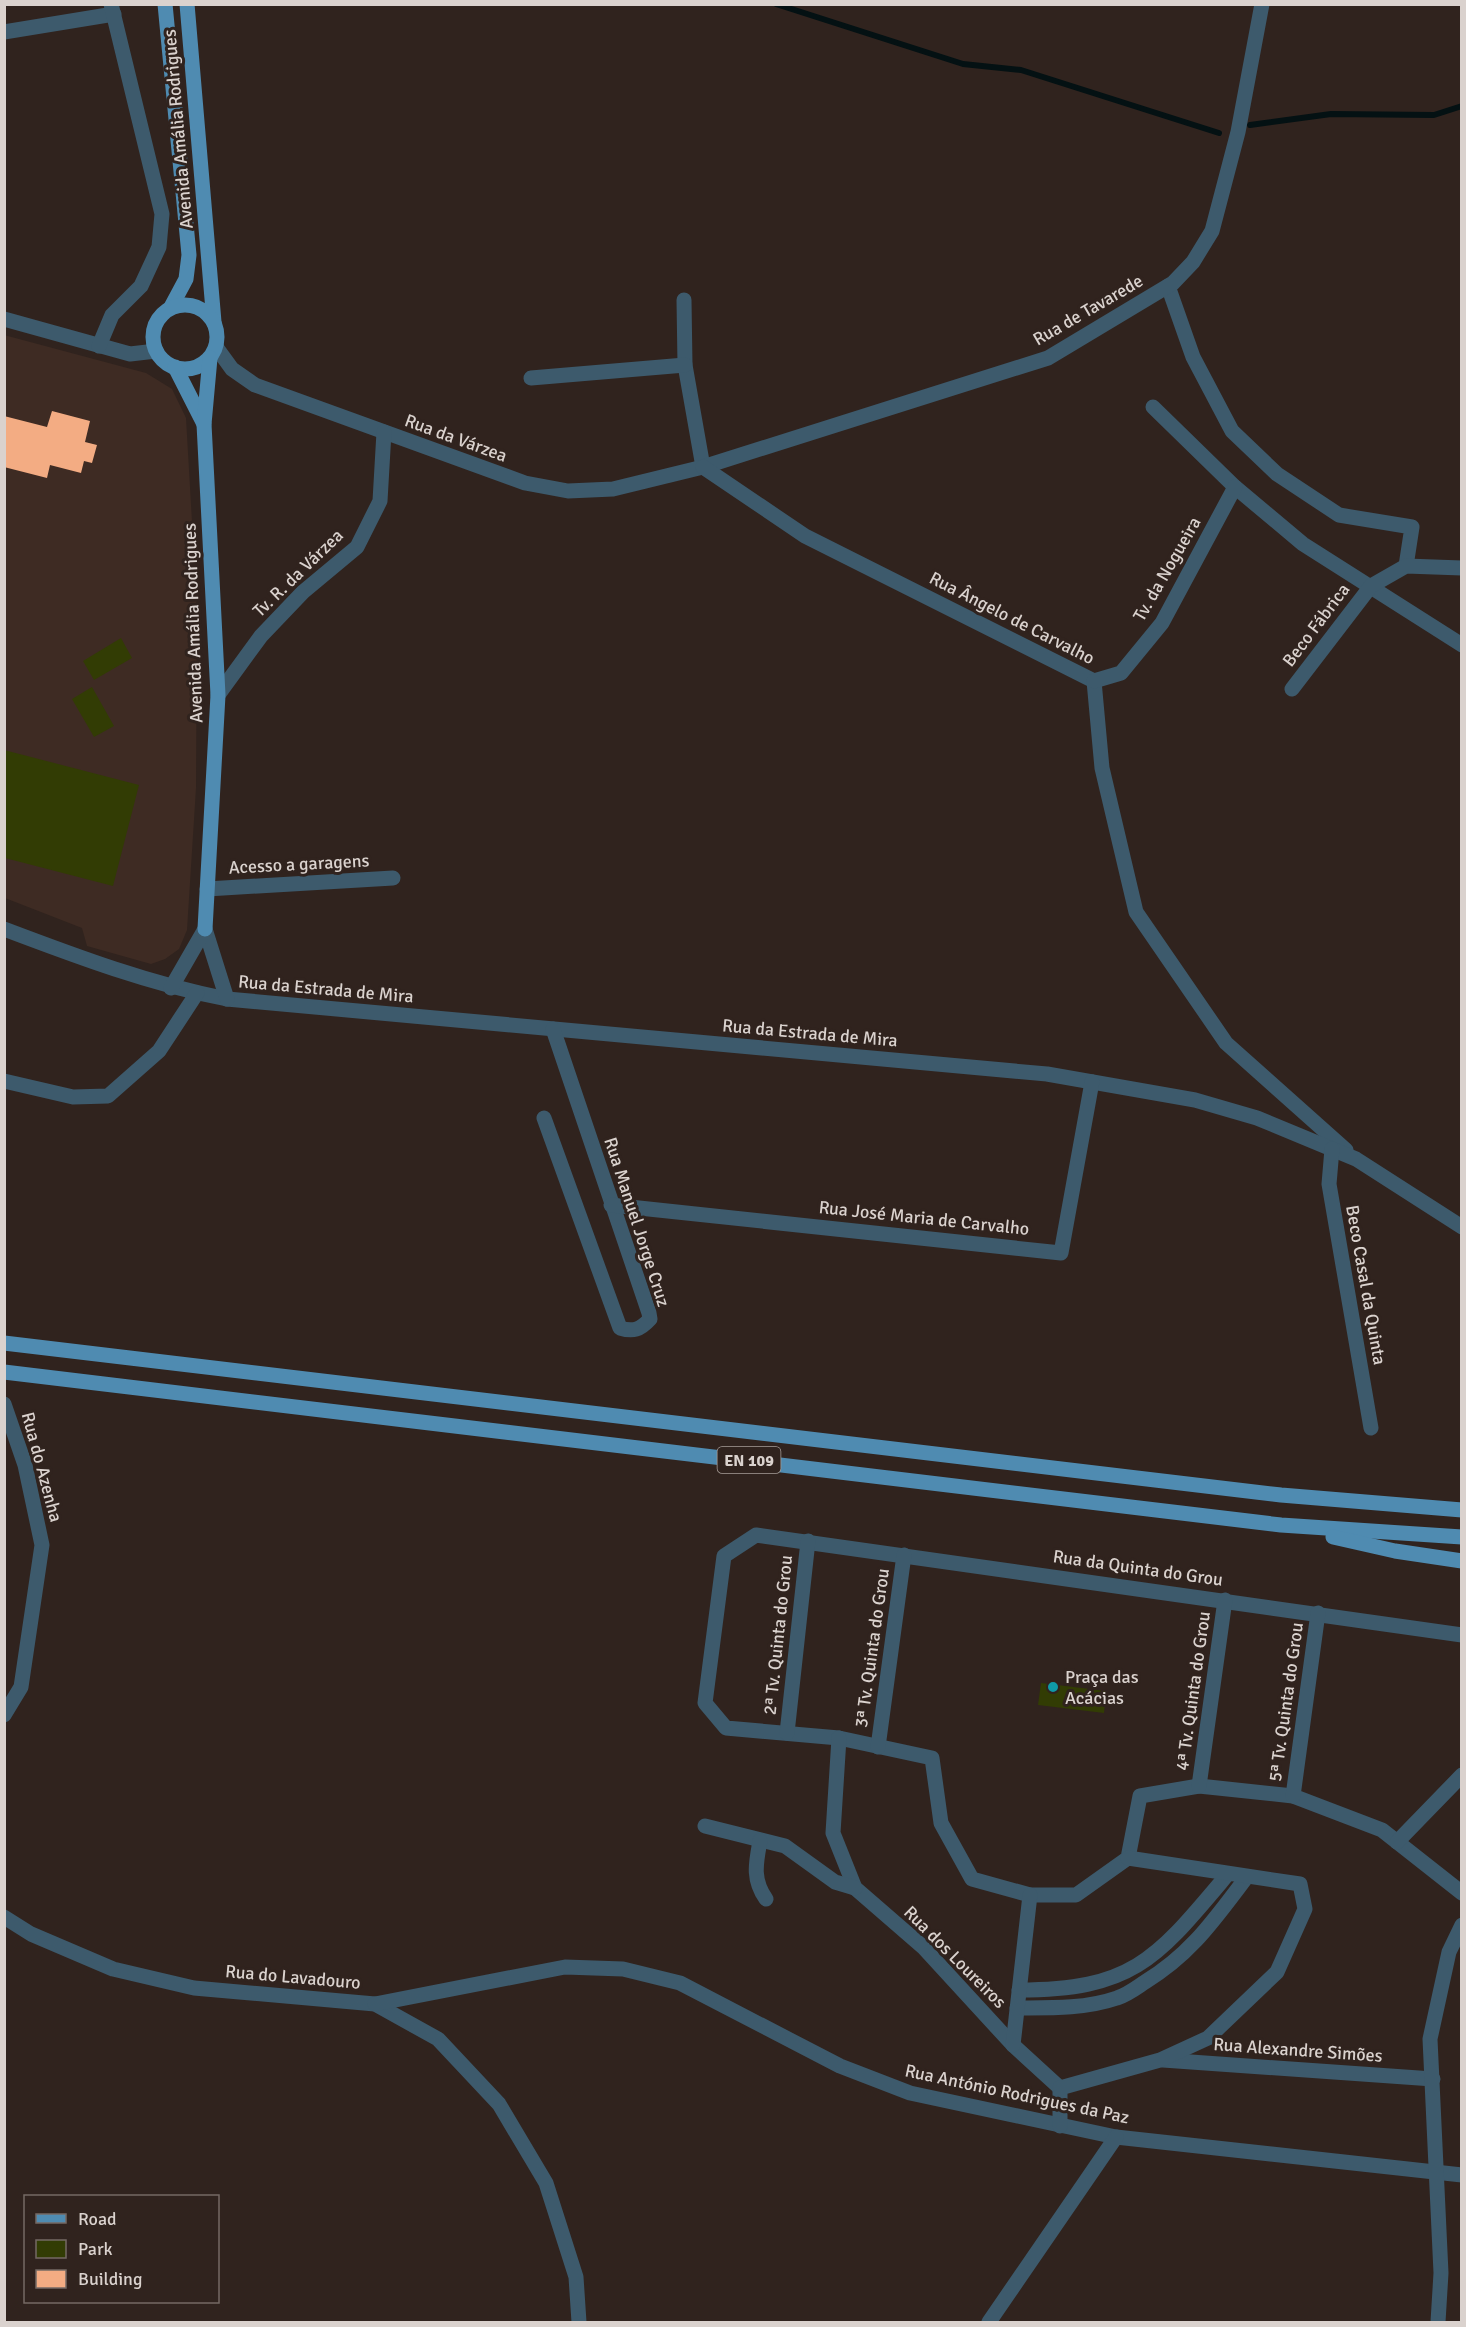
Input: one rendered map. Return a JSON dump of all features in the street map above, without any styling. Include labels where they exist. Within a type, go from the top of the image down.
[{"type":"main road","name":"Avenida Amália Rodrigues","points":[[165,4],[189,255],[186,279],[171,308]]},
{"type":"main road","name":"Avenida Amália Rodrigues","points":[[187,4],[214,322]]},
{"type":"main road","points":[[183,304],[195,306],[206,312],[214,322],[217,334],[213,352],[200,366],[187,369],[175,367],[164,361],[156,351],[153,339],[155,326],[161,315],[171,308],[183,304]]},
{"type":"main road","name":"Avenida Amália Rodrigues","points":[[205,929],[218,695],[204,424],[213,352]]},
{"type":"main road","name":"Avenida Amália Rodrigues","points":[[175,367],[204,424]]},
{"type":"main road","name":"EN 109","points":[[4,1342],[1281,1495],[1461,1509]]},
{"type":"main road","name":"EN 109","points":[[4,1372],[1281,1525],[1461,1537]]},
{"type":"main road","points":[[1281,1525],[1395,1551],[1461,1561]]},
{"type":"street","name":"Rua de Tavarede","points":[[703,466],[1048,358],[1168,285],[1193,262],[1212,231],[1238,132],[1262,4]]},
{"type":"street","points":[[4,32],[112,9],[162,214],[159,247],[141,286],[112,315],[99,346]]},
{"type":"street","points":[[1168,285],[1193,357],[1232,431],[1277,474],[1339,515],[1412,527],[1406,566]]},
{"type":"street","points":[[684,300],[685,365],[703,466]]},
{"type":"street","points":[[4,319],[130,354],[156,351]]},
{"type":"street","name":"Rua da Várzea","points":[[213,352],[255,385],[525,483],[568,491],[613,489],[703,466]]},
{"type":"street","points":[[531,378],[685,365]]},
{"type":"street","points":[[1153,407],[1235,487],[1303,544],[1461,645]]},
{"type":"street","name":"Tv. R. da Várzea","points":[[218,695],[261,636],[303,592],[357,547],[380,501],[384,432]]},
{"type":"street","name":"Rua Ângelo de Carvalho","points":[[703,466],[805,536],[1094,681],[1102,768],[1136,912],[1226,1043],[1356,1159]]},
{"type":"street","name":"Tv. da Nogueira","points":[[1094,681],[1121,673],[1162,623],[1235,487]]},
{"type":"street","points":[[1371,586],[1406,566],[1461,568]]},
{"type":"street","name":"Beco Fábrica","points":[[1292,689],[1371,586]]},
{"type":"street","name":"Acesso a garagens","points":[[207,889],[393,878]]},
{"type":"street","name":"Rua da Estrada de Mira","points":[[4,929],[127,975],[171,988],[227,999],[1047,1074],[1195,1100],[1257,1118],[1356,1159],[1461,1226]]},
{"type":"street","name":"Avenida Amália Rodrigues","points":[[171,988],[205,929]]},
{"type":"street","name":"Avenida Amália Rodrigues","points":[[205,929],[227,999]]},
{"type":"street","points":[[4,1081],[73,1097],[108,1096],[159,1052],[197,993]]},
{"type":"street","name":"Rua Manuel Jorge Cruz","points":[[544,1118],[620,1328],[632,1331],[643,1327],[650,1319],[649,1313],[553,1029]]},
{"type":"street","name":"Rua José Maria de Carvalho","points":[[611,1205],[1061,1252],[1092,1082]]},
{"type":"street","name":"Beco Casal da Quinta","points":[[1332,1149],[1329,1184],[1371,1428]]},
{"type":"street","name":"Rua do Azenha","points":[[4,1404],[25,1465],[42,1545],[21,1688],[4,1715]]},
{"type":"street","name":"Rua da Quinta do Grou","points":[[1030,1895],[972,1879],[941,1823],[932,1758],[839,1738],[726,1728],[705,1703],[724,1556],[756,1534],[1461,1635]]},
{"type":"street","name":"2ª Tv. Quinta do Grou","points":[[787,1733],[808,1541]]},
{"type":"street","name":"3ª Tv. Quinta do Grou","points":[[878,1747],[904,1555]]},
{"type":"street","name":"4ª Tv. Quinta do Grou","points":[[1199,1786],[1225,1600]]},
{"type":"street","name":"5ª Tv. Quinta do Grou","points":[[1293,1796],[1318,1613]]},
{"type":"street","name":"Rua dos Loureiros","points":[[839,1738],[833,1833],[855,1888],[923,1947],[1013,2045],[1060,2088]]},
{"type":"street","points":[[1397,1842],[1461,1775]]},
{"type":"street","points":[[1013,2045],[1030,1895],[1076,1895],[1128,1858],[1140,1796],[1199,1786],[1293,1796],[1383,1830],[1461,1893]]},
{"type":"street","points":[[705,1826],[785,1846],[835,1882],[855,1888]]},
{"type":"street","points":[[760,1841],[755,1876],[758,1888],[766,1899]]},
{"type":"street","points":[[1060,2126],[1060,2088],[1160,2060],[1208,2038],[1277,1972],[1305,1909],[1299,1884],[1246,1878],[1128,1858]]},
{"type":"street","points":[[1019,1990],[1089,1986],[1116,1977],[1142,1963],[1178,1932],[1227,1875]]},
{"type":"street","points":[[1017,2008],[1093,2005],[1119,1998],[1165,1970],[1188,1952],[1206,1932],[1246,1878]]},
{"type":"street","name":"Rua do Lavadouro","points":[[4,1917],[31,1934],[112,1969],[194,1988],[375,2004],[438,2039],[499,2104],[546,2183],[576,2277],[579,2322]]},
{"type":"street","points":[[1438,2322],[1441,2273],[1431,2039],[1449,1952],[1461,1925]]},
{"type":"street","name":"Rua António Rodrigues da Paz","points":[[375,2004],[565,1967],[623,1969],[680,1983],[840,2066],[910,2093],[1116,2138],[1461,2175]]},
{"type":"street","name":"Rua Alexandre Simões","points":[[1160,2060],[1432,2079]]},
{"type":"street","points":[[989,2322],[1116,2138]]},
{"type":"shaded area","points":[[4,335],[146,373],[172,389],[186,418],[197,608],[196,788],[187,930],[179,949],[165,959],[151,964],[87,946],[82,928],[5,898]]},
{"type":"green space","points":[[121,638],[132,658],[94,680],[83,661]]},
{"type":"green space","points":[[92,687],[114,726],[94,737],[72,699]]},
{"type":"green space","points":[[4,750],[139,785],[113,886],[5,858]]},
{"type":"green space","points":[[1041,1683],[1106,1691],[1104,1713],[1038,1705]]},
{"type":"building","points":[[52,411],[90,421],[85,442],[97,445],[92,463],[84,461],[81,473],[50,465],[47,478],[4,467],[4,416],[47,427]]},
{"type":"waterway","points":[[776,4],[963,64],[1021,70],[1219,133]]},
{"type":"waterway","points":[[1250,125],[1331,114],[1434,115],[1462,106]]},
{"type":"place","name":"Praça das Acácias","points":[[1053,1687]]}]
